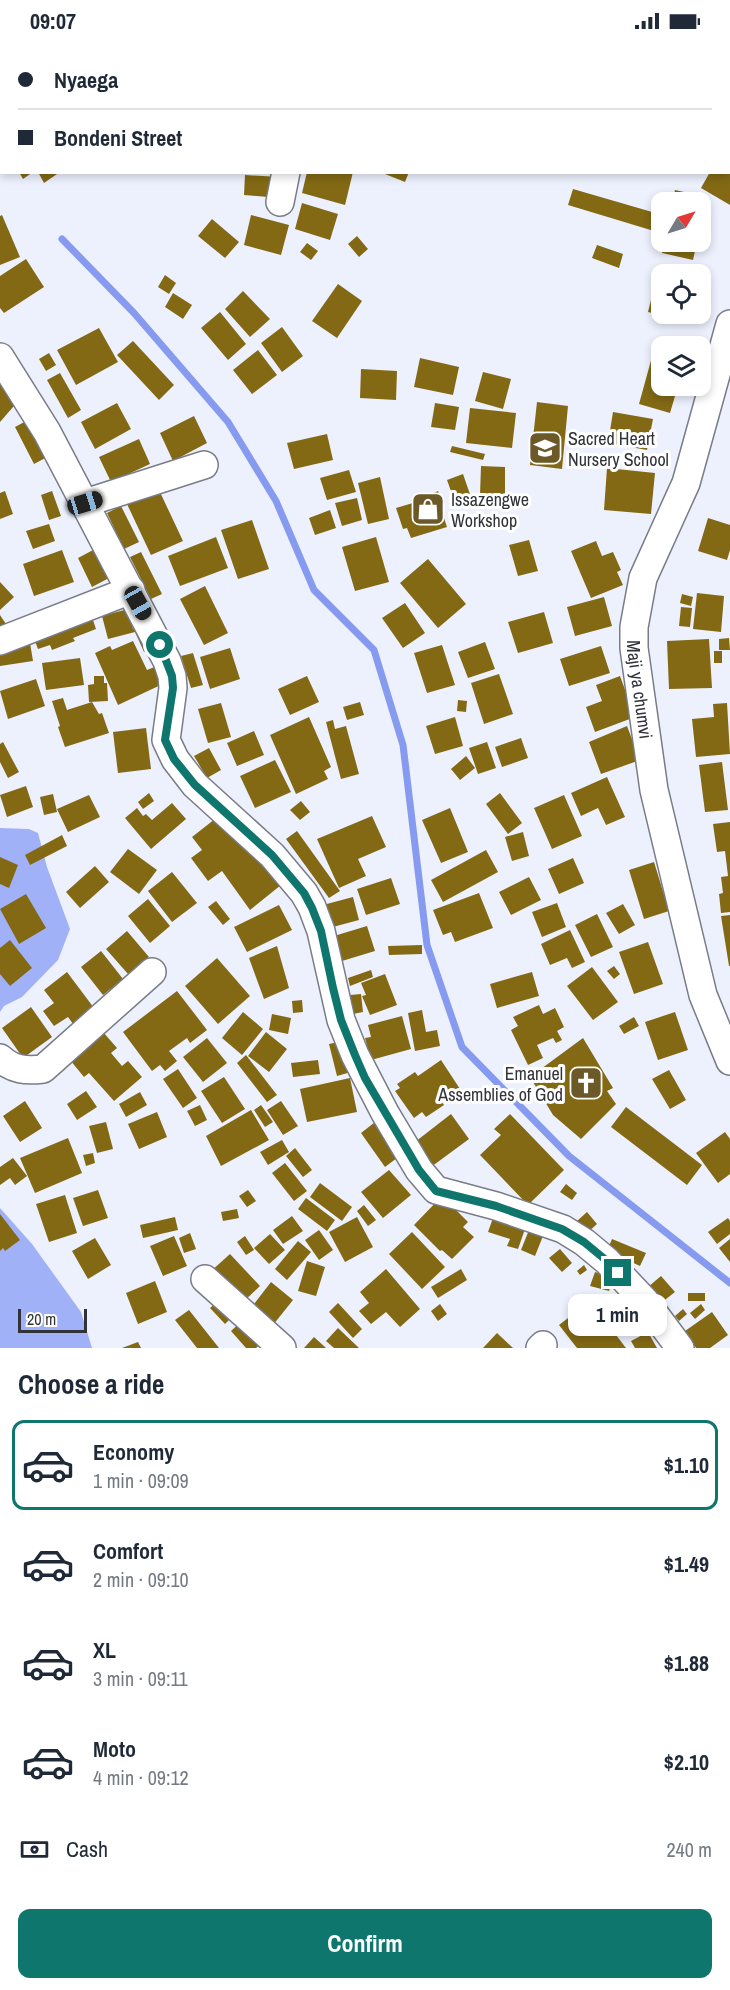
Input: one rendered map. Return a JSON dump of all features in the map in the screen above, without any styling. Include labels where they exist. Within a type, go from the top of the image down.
[{"type":"street","points":[[280,202],[286,174]]},
{"type":"street","name":"Maji ya chumvi","points":[[730,324],[686,483],[643,578],[634,627],[634,648],[654,790],[703,996],[730,1061]]},
{"type":"street","points":[[0,357],[47,432],[160,645],[172,676],[173,688],[165,740],[174,759],[195,785],[272,855],[304,893],[321,931],[341,1020],[355,1055],[370,1087],[419,1170],[436,1191],[496,1206],[562,1229],[584,1242],[607,1261],[645,1301],[680,1348]]},
{"type":"street","points":[[85,503],[204,465]]},
{"type":"street","points":[[0,641],[131,590]]},
{"type":"street","points":[[0,1058],[8,1065],[26,1071],[43,1069],[152,972]]},
{"type":"street","points":[[205,1279],[282,1348]]},
{"type":"shaded area","points":[[0,828],[29,829],[38,833],[47,867],[70,929],[58,960],[22,997],[4,1006],[0,1012]]},
{"type":"shaded area","points":[[0,1208],[32,1244],[81,1312],[92,1348],[0,1348]]},
{"type":"building","points":[[20,174],[30,174],[23,179]]},
{"type":"building","points":[[39,174],[57,174],[44,183]]},
{"type":"building","points":[[307,174],[353,174],[345,205],[302,193]]},
{"type":"building","points":[[385,174],[408,174],[405,182]]},
{"type":"building","points":[[709,174],[730,174],[730,205],[701,188]]},
{"type":"building","points":[[245,175],[280,177],[279,198],[244,195]]},
{"type":"building","points":[[573,189],[651,212],[651,230],[568,205]]},
{"type":"building","points":[[302,203],[338,214],[330,240],[295,229]]},
{"type":"building","points":[[2,215],[20,257],[0,265],[0,216]]},
{"type":"building","points":[[251,215],[289,225],[281,255],[244,245]]},
{"type":"building","points":[[212,219],[239,242],[225,258],[198,236]]},
{"type":"building","points":[[357,236],[368,249],[359,257],[348,244]]},
{"type":"building","points":[[307,243],[318,251],[311,260],[300,252]]},
{"type":"building","points":[[597,245],[623,254],[619,268],[592,258]]},
{"type":"building","points":[[662,252],[695,252],[693,260]]},
{"type":"building","points":[[26,259],[44,287],[4,313],[0,308],[0,276]]},
{"type":"building","points":[[165,275],[176,283],[169,294],[158,287]]},
{"type":"building","points":[[338,284],[362,301],[337,338],[312,321]]},
{"type":"building","points":[[243,291],[270,319],[250,337],[225,309]]},
{"type":"building","points":[[173,293],[192,305],[183,319],[165,307]]},
{"type":"building","points":[[220,312],[246,344],[228,360],[201,328]]},
{"type":"building","points":[[282,327],[303,356],[282,372],[261,343]]},
{"type":"building","points":[[99,328],[118,362],[76,385],[57,350]]},
{"type":"building","points":[[133,341],[174,385],[159,400],[117,355]]},
{"type":"building","points":[[258,350],[277,375],[252,394],[233,370]]},
{"type":"building","points":[[49,353],[56,365],[46,371],[39,359]]},
{"type":"building","points":[[420,358],[459,367],[453,395],[414,387]]},
{"type":"building","points":[[651,360],[651,396],[675,396],[670,413],[639,404]]},
{"type":"building","points":[[361,369],[397,371],[396,400],[360,398]]},
{"type":"building","points":[[483,372],[511,379],[503,409],[475,401]]},
{"type":"building","points":[[60,373],[81,410],[68,418],[47,380]]},
{"type":"building","points":[[0,381],[20,399],[0,422]]},
{"type":"building","points":[[537,402],[568,406],[562,469],[530,465]]},
{"type":"building","points":[[117,403],[131,429],[95,449],[81,422]]},
{"type":"building","points":[[435,403],[459,407],[455,430],[431,427]]},
{"type":"building","points":[[470,408],[516,413],[512,448],[466,443]]},
{"type":"building","points":[[613,412],[653,419],[647,450],[608,443]]},
{"type":"building","points":[[194,416],[207,443],[173,461],[160,433]]},
{"type":"building","points":[[30,419],[49,456],[34,464],[15,427]]},
{"type":"building","points":[[327,434],[333,460],[294,469],[287,443]]},
{"type":"building","points":[[139,439],[150,464],[111,482],[99,457]]},
{"type":"building","points":[[452,446],[485,454],[483,460],[450,452]]},
{"type":"building","points":[[481,466],[505,467],[505,497],[480,495]]},
{"type":"building","points":[[607,468],[655,473],[651,514],[604,510]]},
{"type":"building","points":[[349,470],[356,492],[327,500],[320,478]]},
{"type":"building","points":[[463,474],[473,503],[457,508],[447,480]]},
{"type":"building","points":[[380,477],[389,519],[368,524],[358,483]]},
{"type":"building","points":[[159,490],[183,541],[151,555],[127,504]]},
{"type":"building","points":[[5,491],[13,514],[0,519],[0,493]]},
{"type":"building","points":[[52,491],[61,516],[49,520],[41,495]]},
{"type":"building","points":[[438,491],[447,527],[411,538],[407,528],[403,529],[396,508],[433,497],[432,494]]},
{"type":"building","points":[[357,498],[362,520],[342,526],[335,503]]},
{"type":"building","points":[[121,506],[139,542],[124,549],[107,513]]},
{"type":"building","points":[[330,510],[336,528],[315,535],[309,518]]},
{"type":"building","points":[[708,518],[730,525],[730,550],[727,560],[698,551]]},
{"type":"building","points":[[252,520],[269,569],[238,579],[221,530]]},
{"type":"building","points":[[49,524],[55,541],[33,549],[26,531]]},
{"type":"building","points":[[216,537],[228,568],[180,586],[168,556]]},
{"type":"building","points":[[376,537],[389,582],[355,591],[342,547]]},
{"type":"building","points":[[529,540],[538,571],[518,576],[509,545]]},
{"type":"building","points":[[596,541],[602,556],[613,552],[621,570],[617,572],[623,585],[591,598],[571,551]]},
{"type":"building","points":[[95,549],[109,578],[92,587],[78,558]]},
{"type":"building","points":[[62,550],[74,582],[34,596],[23,564]]},
{"type":"building","points":[[141,552],[162,594],[151,599],[130,557]]},
{"type":"building","points":[[428,559],[466,604],[438,628],[400,583]]},
{"type":"building","points":[[0,582],[14,597],[0,610]]},
{"type":"building","points":[[205,586],[228,633],[204,645],[180,599]]},
{"type":"building","points":[[697,593],[724,596],[721,632],[693,629]]},
{"type":"building","points":[[682,594],[693,597],[691,606],[680,603]]},
{"type":"building","points":[[604,597],[612,626],[575,636],[567,607]]},
{"type":"building","points":[[405,603],[425,633],[403,648],[382,618]]},
{"type":"building","points":[[681,607],[692,608],[690,627],[679,626]]},
{"type":"building","points":[[128,609],[133,629],[145,623],[157,646],[144,652],[135,632],[108,639],[102,616]]},
{"type":"building","points":[[544,612],[553,643],[518,653],[508,622]]},
{"type":"building","points":[[91,614],[96,629],[52,650],[50,645],[38,649],[33,636]]},
{"type":"building","points":[[0,615],[8,627],[0,632]]},
{"type":"building","points":[[729,638],[730,650],[719,650],[719,639]]},
{"type":"building","points":[[709,639],[712,688],[669,689],[667,641]]},
{"type":"building","points":[[133,641],[147,670],[157,666],[165,683],[118,705],[95,653],[110,646],[112,650]]},
{"type":"building","points":[[485,642],[495,669],[468,678],[458,652]]},
{"type":"building","points":[[30,643],[33,661],[0,666],[0,648]]},
{"type":"building","points":[[442,645],[455,685],[427,693],[414,653]]},
{"type":"building","points":[[601,646],[610,673],[569,686],[560,659]]},
{"type":"building","points":[[230,648],[240,679],[210,689],[200,657]]},
{"type":"building","points":[[714,651],[722,651],[722,663],[714,663]]},
{"type":"building","points":[[193,653],[203,685],[191,688],[181,656]]},
{"type":"building","points":[[80,658],[84,685],[46,690],[42,663]]},
{"type":"building","points":[[499,674],[513,714],[484,724],[471,683]]},
{"type":"building","points":[[94,676],[104,676],[104,683],[107,683],[108,701],[89,702],[88,685],[94,684]]},
{"type":"building","points":[[307,676],[319,702],[290,715],[278,689]]},
{"type":"building","points":[[620,676],[635,717],[595,732],[586,707],[602,701],[596,685]]},
{"type":"building","points":[[36,679],[45,706],[8,719],[0,691]]},
{"type":"building","points":[[63,698],[67,710],[92,702],[99,714],[102,713],[109,733],[65,747],[52,701]]},
{"type":"building","points":[[458,700],[467,701],[466,712],[457,711]]},
{"type":"building","points":[[360,702],[364,715],[347,720],[343,707]]},
{"type":"building","points":[[221,703],[231,737],[208,743],[198,709]]},
{"type":"building","points":[[727,703],[730,754],[696,757],[692,719],[714,717],[713,704]]},
{"type":"building","points":[[309,717],[331,767],[324,771],[328,779],[296,794],[270,735]]},
{"type":"building","points":[[455,717],[463,746],[435,754],[426,726]]},
{"type":"building","points":[[333,720],[335,729],[346,726],[359,774],[341,779],[326,722]]},
{"type":"building","points":[[627,726],[640,760],[601,774],[589,742]]},
{"type":"building","points":[[146,728],[151,769],[118,773],[113,732]]},
{"type":"building","points":[[254,731],[264,755],[237,766],[227,743]]},
{"type":"building","points":[[521,738],[528,758],[502,767],[495,747]]},
{"type":"building","points":[[3,742],[19,772],[8,778],[0,762],[0,744]]},
{"type":"building","points":[[487,742],[496,768],[478,774],[469,748]]},
{"type":"building","points":[[209,748],[221,770],[207,778],[194,756]]},
{"type":"building","points":[[466,756],[475,768],[460,780],[451,769]]},
{"type":"building","points":[[275,760],[291,792],[255,808],[240,776]]},
{"type":"building","points":[[722,762],[728,810],[705,812],[699,765]]},
{"type":"building","points":[[607,777],[625,817],[606,825],[598,808],[581,816],[571,793]]},
{"type":"building","points":[[26,786],[33,807],[7,817],[0,795]]},
{"type":"building","points":[[149,793],[154,801],[143,809],[138,802]]},
{"type":"building","points":[[500,793],[522,823],[508,834],[486,804]]},
{"type":"building","points":[[53,794],[57,812],[44,815],[40,797]]},
{"type":"building","points":[[89,795],[100,817],[68,832],[57,809]]},
{"type":"building","points":[[564,795],[582,836],[552,849],[534,808]]},
{"type":"building","points":[[301,801],[310,812],[300,820],[290,810]]},
{"type":"building","points":[[172,803],[186,819],[151,849],[125,818],[137,808],[143,816],[146,814],[152,820]]},
{"type":"building","points":[[450,808],[468,852],[441,863],[422,820]]},
{"type":"building","points":[[220,815],[281,885],[250,910],[222,871],[208,881],[191,858],[202,850],[192,837]]},
{"type":"building","points":[[372,816],[386,847],[358,859],[366,876],[339,888],[317,839]]},
{"type":"building","points":[[730,822],[730,912],[721,913],[719,894],[723,893],[721,877],[728,876],[725,851],[717,852],[713,824]]},
{"type":"building","points":[[297,831],[340,891],[329,898],[286,839]]},
{"type":"building","points":[[523,832],[529,856],[512,861],[505,837]]},
{"type":"building","points":[[62,835],[67,846],[30,865],[25,855]]},
{"type":"building","points":[[128,849],[157,870],[139,894],[110,872]]},
{"type":"building","points":[[486,850],[498,872],[443,902],[431,880]]},
{"type":"building","points":[[0,857],[18,865],[9,888],[0,884]]},
{"type":"building","points":[[573,858],[584,883],[559,894],[548,869]]},
{"type":"building","points":[[654,862],[669,911],[644,919],[629,870]]},
{"type":"building","points":[[95,866],[109,882],[80,908],[66,892]]},
{"type":"building","points":[[172,872],[197,903],[172,922],[148,891]]},
{"type":"building","points":[[529,877],[541,900],[511,915],[499,892]]},
{"type":"building","points":[[391,878],[400,904],[366,915],[357,889]]},
{"type":"building","points":[[479,893],[493,928],[455,942],[451,932],[443,935],[433,910]]},
{"type":"building","points":[[26,894],[46,928],[19,944],[0,909]]},
{"type":"building","points":[[353,897],[359,920],[329,928],[323,905]]},
{"type":"building","points":[[148,899],[170,926],[150,943],[128,916]]},
{"type":"building","points":[[216,901],[230,919],[223,925],[208,907]]},
{"type":"building","points":[[557,903],[566,927],[542,937],[532,912]]},
{"type":"building","points":[[623,904],[635,925],[619,934],[606,913]]},
{"type":"building","points":[[279,905],[292,930],[247,952],[234,927]]},
{"type":"building","points":[[597,914],[613,947],[591,957],[575,925]]},
{"type":"building","points":[[730,915],[730,966],[729,966],[721,916]]},
{"type":"building","points":[[367,926],[375,951],[342,961],[334,936]]},
{"type":"building","points":[[570,930],[585,962],[572,968],[567,958],[550,965],[541,944]]},
{"type":"building","points":[[127,931],[149,957],[128,974],[106,949]]},
{"type":"building","points":[[10,940],[32,968],[10,986],[0,974],[0,948]]},
{"type":"building","points":[[648,942],[663,984],[634,994],[619,952]]},
{"type":"building","points":[[422,945],[422,954],[389,955],[388,946]]},
{"type":"building","points":[[277,946],[289,988],[264,999],[249,958]]},
{"type":"building","points":[[101,951],[123,979],[103,995],[81,967]]},
{"type":"building","points":[[217,958],[250,996],[218,1024],[185,986]]},
{"type":"building","points":[[614,966],[620,974],[614,979],[607,971]]},
{"type":"building","points":[[592,967],[618,1002],[593,1020],[567,986]]},
{"type":"building","points":[[371,970],[373,977],[350,986],[348,978]]},
{"type":"building","points":[[67,972],[100,1016],[79,1032],[68,1017],[54,1026],[43,1011],[54,1003],[44,990]]},
{"type":"building","points":[[532,972],[539,996],[497,1008],[490,984]]},
{"type":"building","points":[[385,974],[397,1005],[370,1015],[362,996],[366,995],[361,983]]},
{"type":"building","points":[[177,991],[207,1030],[190,1043],[187,1038],[169,1051],[177,1061],[165,1071],[160,1065],[152,1071],[123,1032]]},
{"type":"building","points":[[361,994],[363,1012],[353,1014],[350,995]]},
{"type":"building","points":[[302,1000],[303,1012],[293,1013],[292,1001]]},
{"type":"building","points":[[539,1005],[543,1014],[555,1008],[564,1027],[557,1031],[562,1040],[556,1043],[553,1038],[537,1045],[543,1058],[528,1065],[511,1030],[518,1026],[513,1017]]},
{"type":"building","points":[[31,1007],[52,1037],[23,1058],[2,1028]]},
{"type":"building","points":[[422,1010],[426,1032],[437,1030],[440,1046],[415,1051],[408,1013]]},
{"type":"building","points":[[243,1012],[263,1029],[242,1055],[222,1038]]},
{"type":"building","points":[[675,1012],[688,1050],[658,1060],[645,1022]]},
{"type":"building","points":[[272,1014],[291,1018],[288,1034],[269,1030]]},
{"type":"building","points":[[402,1016],[411,1049],[371,1060],[365,1038],[371,1037],[368,1025]]},
{"type":"building","points":[[634,1017],[639,1026],[624,1034],[619,1026]]},
{"type":"building","points":[[103,1032],[117,1048],[111,1053],[122,1066],[128,1061],[142,1077],[114,1101],[89,1073],[84,1077],[70,1060]]},
{"type":"building","points":[[266,1032],[287,1049],[269,1072],[248,1056]]},
{"type":"building","points":[[207,1038],[227,1063],[203,1082],[183,1057]]},
{"type":"building","points":[[583,1038],[613,1088],[607,1091],[616,1104],[581,1139],[553,1115],[530,1077]]},
{"type":"building","points":[[343,1041],[351,1072],[337,1076],[329,1044]]},
{"type":"building","points":[[246,1055],[277,1095],[267,1102],[237,1063]]},
{"type":"building","points":[[318,1060],[320,1074],[293,1077],[291,1063]]},
{"type":"building","points":[[441,1060],[460,1089],[441,1101],[444,1105],[426,1117],[422,1112],[414,1118],[395,1091],[400,1088],[397,1084],[415,1072],[418,1076]]},
{"type":"building","points":[[178,1069],[197,1098],[183,1108],[163,1079]]},
{"type":"building","points":[[669,1070],[686,1100],[670,1109],[652,1079]]},
{"type":"building","points":[[224,1077],[245,1109],[222,1123],[201,1091]]},
{"type":"building","points":[[350,1078],[357,1112],[307,1122],[300,1089]]},
{"type":"building","points":[[86,1091],[97,1107],[77,1120],[67,1104]]},
{"type":"building","points":[[140,1092],[147,1105],[126,1117],[119,1104]]},
{"type":"building","points":[[25,1101],[42,1128],[20,1142],[3,1116]]},
{"type":"building","points":[[281,1101],[298,1126],[283,1135],[267,1110]]},
{"type":"building","points":[[200,1105],[207,1120],[195,1126],[187,1111]]},
{"type":"building","points":[[261,1105],[273,1122],[265,1127],[254,1110]]},
{"type":"building","points":[[626,1107],[702,1165],[687,1185],[611,1127]]},
{"type":"building","points":[[251,1110],[269,1140],[221,1166],[206,1136]]},
{"type":"building","points":[[157,1112],[167,1137],[139,1149],[128,1124]]},
{"type":"building","points":[[451,1114],[469,1139],[431,1167],[415,1142]]},
{"type":"building","points":[[510,1114],[564,1170],[528,1205],[480,1155],[501,1135],[494,1129]]},
{"type":"building","points":[[379,1119],[405,1152],[385,1167],[361,1133]]},
{"type":"building","points":[[106,1122],[113,1149],[97,1153],[89,1126]]},
{"type":"building","points":[[725,1132],[730,1139],[730,1174],[718,1183],[696,1153]]},
{"type":"building","points":[[68,1138],[82,1173],[35,1193],[20,1158]]},
{"type":"building","points":[[282,1140],[289,1152],[268,1165],[260,1152]]},
{"type":"building","points":[[295,1148],[312,1170],[303,1177],[286,1156]]},
{"type":"building","points":[[93,1153],[95,1163],[86,1166],[83,1155]]},
{"type":"building","points":[[13,1158],[27,1176],[15,1185],[10,1178],[0,1185],[0,1167]]},
{"type":"building","points":[[285,1163],[307,1191],[294,1201],[272,1173]]},
{"type":"building","points":[[389,1170],[411,1195],[383,1218],[361,1192]]},
{"type":"building","points":[[320,1183],[352,1207],[342,1221],[310,1197]]},
{"type":"building","points":[[566,1184],[577,1193],[572,1200],[560,1192]]},
{"type":"building","points":[[98,1190],[108,1218],[83,1226],[73,1198]]},
{"type":"building","points":[[248,1190],[256,1201],[247,1207],[239,1196]]},
{"type":"building","points":[[65,1195],[77,1233],[49,1242],[36,1204]]},
{"type":"building","points":[[442,1196],[468,1222],[463,1227],[474,1237],[452,1259],[442,1250],[440,1251],[414,1225]]},
{"type":"building","points":[[306,1198],[335,1220],[327,1231],[298,1209]]},
{"type":"building","points":[[364,1205],[376,1220],[368,1226],[357,1211]]},
{"type":"building","points":[[237,1209],[239,1218],[223,1221],[221,1212]]},
{"type":"building","points":[[587,1212],[597,1224],[587,1233],[577,1221]]},
{"type":"building","points":[[0,1214],[20,1240],[5,1251],[3,1248],[0,1251]]},
{"type":"building","points":[[292,1216],[303,1231],[283,1244],[273,1230]]},
{"type":"building","points":[[175,1217],[178,1230],[143,1238],[140,1225]]},
{"type":"building","points":[[357,1217],[373,1247],[345,1262],[329,1232]]},
{"type":"building","points":[[493,1218],[525,1229],[518,1249],[507,1246],[510,1239],[488,1232]]},
{"type":"building","points":[[728,1218],[730,1234],[717,1244],[708,1232]]},
{"type":"building","points":[[319,1230],[333,1250],[319,1260],[305,1240]]},
{"type":"building","points":[[529,1230],[543,1236],[535,1256],[521,1250]]},
{"type":"building","points":[[412,1232],[445,1267],[422,1289],[389,1254]]},
{"type":"building","points":[[190,1233],[196,1249],[184,1253],[179,1238]]},
{"type":"building","points":[[270,1234],[285,1250],[269,1264],[254,1248]]},
{"type":"building","points":[[174,1236],[187,1266],[163,1276],[150,1246]]},
{"type":"building","points":[[245,1236],[254,1250],[246,1255],[237,1242]]},
{"type":"building","points":[[95,1238],[111,1265],[88,1279],[72,1251]]},
{"type":"building","points":[[612,1239],[646,1253],[640,1266],[607,1251]]},
{"type":"building","points":[[730,1239],[730,1262],[719,1248]]},
{"type":"building","points":[[298,1241],[311,1252],[287,1280],[275,1269]]},
{"type":"building","points":[[560,1249],[572,1263],[562,1272],[549,1258]]},
{"type":"building","points":[[230,1254],[260,1286],[240,1305],[210,1272]]},
{"type":"building","points":[[307,1261],[325,1267],[316,1296],[298,1291]]},
{"type":"building","points":[[584,1265],[587,1270],[580,1275],[577,1271]]},
{"type":"building","points":[[386,1269],[420,1309],[400,1327],[386,1312],[371,1324],[359,1311],[369,1303],[360,1292]]},
{"type":"building","points":[[461,1269],[467,1280],[438,1298],[431,1287]]},
{"type":"building","points":[[595,1272],[614,1278],[609,1291],[590,1286]]},
{"type":"building","points":[[661,1276],[675,1292],[661,1303],[648,1287]]},
{"type":"building","points":[[155,1281],[167,1312],[138,1324],[126,1293]]},
{"type":"building","points":[[271,1282],[293,1300],[269,1330],[247,1313]]},
{"type":"building","points":[[623,1291],[644,1325],[628,1335],[607,1301]]},
{"type":"building","points":[[688,1293],[705,1293],[705,1301],[688,1301]]},
{"type":"building","points":[[222,1298],[236,1313],[225,1324],[210,1308]]},
{"type":"building","points":[[590,1301],[626,1348],[577,1348],[559,1325]]},
{"type":"building","points":[[338,1303],[362,1329],[353,1338],[329,1312]]},
{"type":"building","points":[[440,1304],[447,1314],[438,1321],[431,1311]]},
{"type":"building","points":[[701,1304],[705,1310],[695,1319],[690,1313]]},
{"type":"building","points":[[683,1309],[687,1314],[679,1321],[675,1316]]},
{"type":"building","points":[[189,1310],[219,1348],[197,1348],[175,1320]]},
{"type":"building","points":[[712,1312],[728,1335],[710,1348],[696,1348],[685,1331]]},
{"type":"building","points":[[244,1319],[264,1341],[256,1348],[246,1348],[231,1331]]},
{"type":"building","points":[[338,1328],[359,1348],[334,1348],[326,1341]]},
{"type":"building","points":[[648,1332],[657,1348],[635,1348],[631,1341]]},
{"type":"building","points":[[497,1333],[513,1348],[483,1348]]},
{"type":"building","points":[[314,1337],[326,1348],[304,1348]]},
{"type":"building","points":[[138,1342],[141,1348],[122,1348]]},
{"type":"waterway","points":[[62,239],[134,313],[228,422],[276,501],[314,590],[374,650],[403,745],[427,945],[462,1047],[569,1156],[730,1283]]},
{"type":"place","name":"Sacred Heart Nursery School","points":[[545,448]]},
{"type":"place","name":"Issazengwe Workshop","points":[[428,509]]},
{"type":"place","name":"Emanuel Assemblies of God","points":[[586,1083]]},
{"type":"route","points":[[160,645],[172,676],[173,688],[165,740],[174,759],[195,785],[272,855],[304,893],[321,931],[341,1020],[355,1055],[365,1078],[419,1170],[436,1191],[496,1206],[562,1229],[584,1242],[618,1273]]}]
